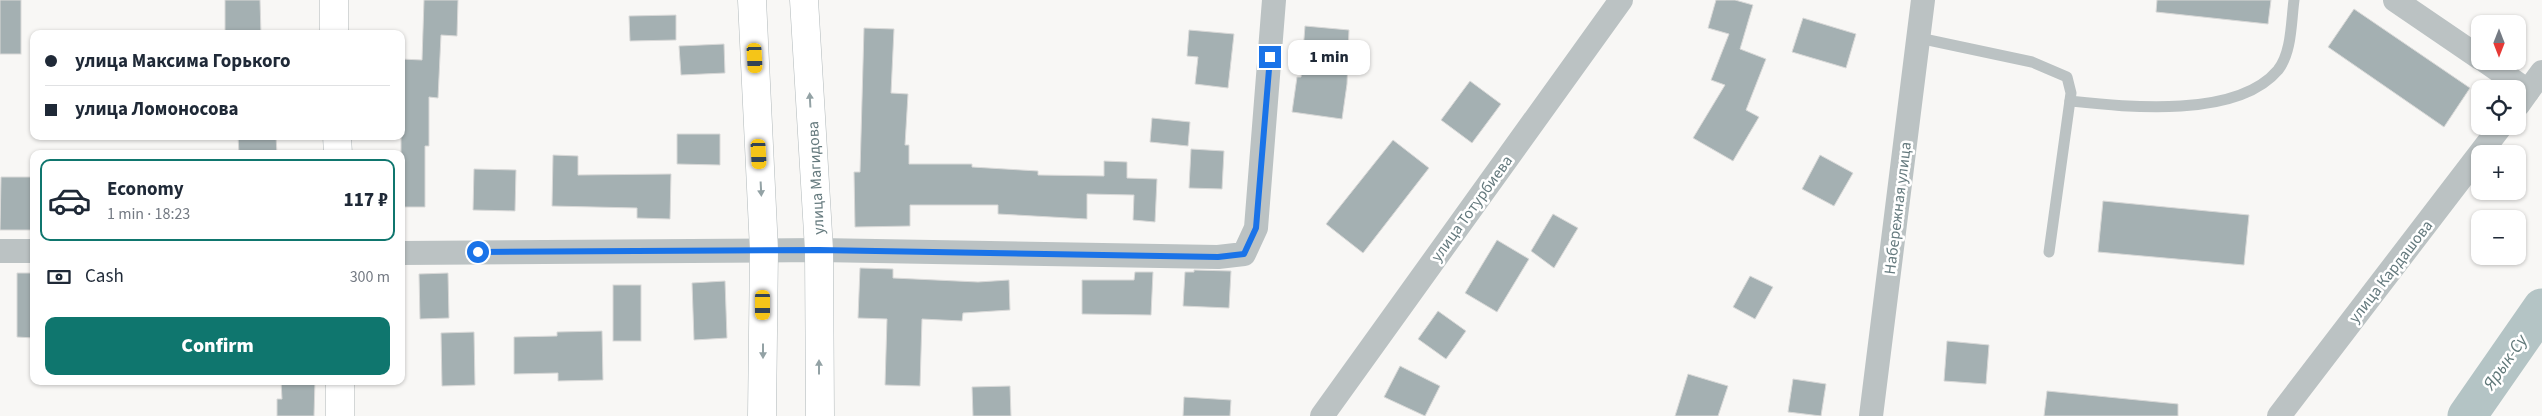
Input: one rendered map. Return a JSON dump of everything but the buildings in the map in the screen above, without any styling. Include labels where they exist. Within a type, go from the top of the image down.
[{"type":"main road","points":[[334,0],[334,30]]},
{"type":"main road","points":[[752,0],[764,250],[762,416]]},
{"type":"main road","name":"улица Магидова","points":[[804,0],[819,250],[820,416]]},
{"type":"main road","points":[[340,385],[340,416]]},
{"type":"street","points":[[405,253],[819,250],[1218,257],[1244,254],[1256,228],[1274,0]]},
{"type":"street","name":"улица Тотурбиева","points":[[1322,416],[1621,0]]},
{"type":"street","name":"Набережная улица","points":[[1871,416],[1924,0]]},
{"type":"street","points":[[2395,0],[2471,52]]},
{"type":"street","points":[[2499,70],[2529,89]]},
{"type":"street","name":"улица Кардашова","points":[[2279,416],[2494,135]]},
{"type":"street","points":[[0,251],[30,251]]},
{"type":"lane","points":[[2070,101],[2099,104],[2168,106],[2208,104],[2231,100],[2259,86],[2278,69],[2287,52],[2294,0]]},
{"type":"lane","points":[[1919,38],[2032,62],[2067,76],[2070,86],[2070,101],[2049,252]]},
{"type":"waterway","name":"Ярык-Су","points":[[2467,416],[2542,308]]},
{"type":"route","points":[[478,252],[819,250],[1218,257],[1244,254],[1256,228],[1270,57]]}]
